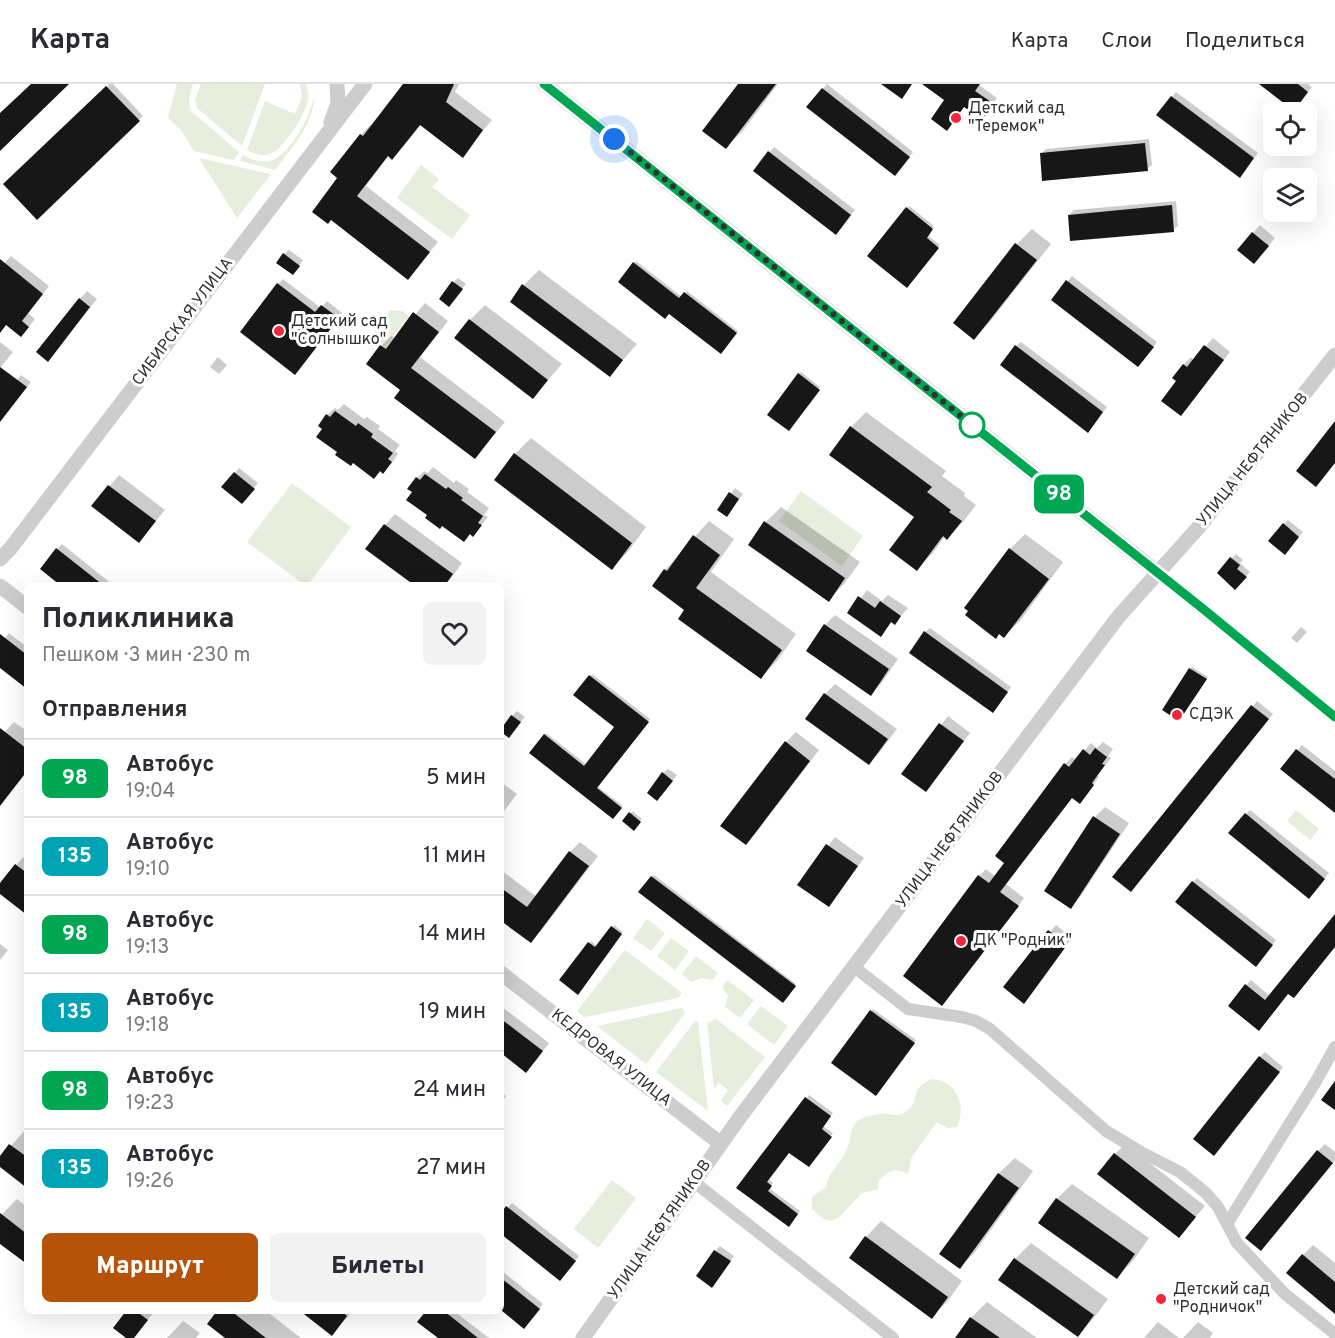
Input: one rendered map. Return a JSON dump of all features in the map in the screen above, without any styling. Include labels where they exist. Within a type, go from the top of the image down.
[{"type":"street","points":[[325,136],[338,103],[337,84]]},
{"type":"street","name":"СИБИРСКАЯ УЛИЦА","points":[[0,559],[56,490],[365,84]]},
{"type":"street","points":[[544,84],[1157,572],[1335,717]]},
{"type":"street","name":"УЛИЦА НЕФТЯНИКОВ","points":[[583,1338],[721,1143],[1119,616],[1228,492],[1335,355]]},
{"type":"street","points":[[0,586],[24,605]]},
{"type":"street","points":[[854,967],[908,1009],[962,1017],[976,1021],[990,1029],[1106,1131],[1180,1172],[1206,1193],[1218,1208],[1237,1243],[1285,1294],[1335,1334]]},
{"type":"street","name":"КЕДРОВАЯ УЛИЦА","points":[[504,975],[721,1143]]},
{"type":"street","points":[[1227,1224],[1311,1090],[1335,1047]]},
{"type":"street","points":[[694,1182],[893,1338]]},
{"type":"green space","points":[[177,84],[193,84],[189,99],[191,111],[239,152],[234,160],[194,151],[181,130],[168,118]]},
{"type":"green space","points":[[201,84],[265,84],[242,146],[197,108],[195,100]]},
{"type":"green space","points":[[300,84],[306,84],[308,101],[302,116],[287,139],[275,151],[267,155],[247,150],[265,101],[295,114],[302,97]]},
{"type":"green space","points":[[314,96],[313,107],[306,126],[275,170],[240,161],[243,155],[254,160],[275,159],[288,148],[309,113]]},
{"type":"green space","points":[[199,158],[271,174],[237,218]]},
{"type":"green space","points":[[421,165],[439,179],[432,187],[470,215],[452,239],[397,198]]},
{"type":"green space","points":[[390,310],[402,311],[409,316],[385,347],[371,336]]},
{"type":"green space","points":[[292,483],[351,527],[310,582],[301,582],[247,542]]},
{"type":"green space","points":[[801,491],[863,536],[842,566],[779,521]]},
{"type":"green space","points":[[1296,810],[1319,829],[1310,840],[1287,821]]},
{"type":"green space","points":[[647,919],[665,933],[651,951],[633,938]]},
{"type":"green space","points":[[671,938],[689,951],[675,970],[657,956]]},
{"type":"green space","points":[[625,950],[682,993],[678,998],[585,1017],[577,1011]]},
{"type":"green space","points":[[696,956],[718,973],[713,980],[701,978],[691,982],[682,974]]},
{"type":"green space","points":[[727,980],[754,1000],[740,1018],[725,1007],[728,996],[722,987]]},
{"type":"green space","points":[[761,1006],[788,1026],[774,1045],[747,1024]]},
{"type":"green space","points":[[682,1008],[685,1013],[646,1064],[597,1026]]},
{"type":"green space","points":[[716,1019],[765,1057],[727,1106],[721,1101],[728,1090],[719,1083],[714,1089],[707,1023]]},
{"type":"green space","points":[[695,1021],[698,1022],[708,1111],[656,1072]]},
{"type":"green space","points":[[932,1079],[948,1084],[958,1096],[961,1111],[957,1127],[948,1128],[937,1122],[911,1159],[908,1174],[896,1170],[889,1172],[879,1180],[878,1189],[862,1193],[838,1218],[830,1221],[822,1218],[812,1209],[812,1197],[826,1187],[829,1177],[844,1156],[854,1125],[861,1119],[872,1115],[902,1114],[913,1104],[920,1087]]},
{"type":"green space","points":[[612,1180],[636,1198],[598,1248],[574,1229]]},
{"type":"building","points":[[31,84],[69,84],[0,151],[0,113]]},
{"type":"building","points":[[403,84],[454,84],[446,102],[483,130],[463,158],[420,125],[392,160],[388,156],[357,196],[430,252],[408,280],[331,220],[328,224],[312,212],[337,178],[330,172],[360,134],[363,136]]},
{"type":"building","points":[[738,84],[776,84],[726,149],[702,131]]},
{"type":"building","points":[[881,84],[912,84],[902,99]]},
{"type":"building","points":[[922,84],[980,84],[975,91],[994,104],[982,120],[964,107],[947,131],[931,119],[944,100]]},
{"type":"building","points":[[1259,84],[1298,84],[1308,92],[1301,102],[1282,102]]},
{"type":"building","points":[[106,86],[140,121],[37,220],[3,184]]},
{"type":"building","points":[[822,88],[910,157],[895,176],[806,107]]},
{"type":"building","points":[[1171,96],[1254,158],[1240,178],[1156,115]]},
{"type":"building","points":[[1145,143],[1148,171],[1042,181],[1040,153]]},
{"type":"building","points":[[768,151],[851,215],[836,235],[753,171]]},
{"type":"building","points":[[1172,205],[1174,232],[1070,241],[1068,215]]},
{"type":"building","points":[[906,207],[933,229],[927,238],[939,248],[907,288],[867,256]]},
{"type":"building","points":[[1252,232],[1269,246],[1254,264],[1237,250]]},
{"type":"building","points":[[1015,243],[1037,260],[974,340],[953,323]]},
{"type":"building","points":[[283,253],[300,266],[293,275],[276,263]]},
{"type":"building","points":[[0,259],[43,294],[22,321],[29,327],[21,337],[6,325],[0,333]]},
{"type":"building","points":[[633,262],[679,298],[684,292],[737,333],[721,354],[669,314],[665,319],[618,282]]},
{"type":"building","points":[[1066,280],[1154,347],[1138,367],[1051,300]]},
{"type":"building","points":[[452,281],[463,289],[449,307],[439,299]]},
{"type":"building","points":[[277,283],[315,312],[321,305],[339,318],[295,375],[240,332]]},
{"type":"building","points":[[522,284],[623,360],[610,377],[510,302]]},
{"type":"building","points":[[79,298],[90,307],[48,362],[36,352]]},
{"type":"building","points":[[413,312],[439,332],[411,368],[496,432],[475,459],[394,398],[400,390],[366,364],[380,345],[386,349]]},
{"type":"building","points":[[469,319],[548,380],[533,399],[454,338]]},
{"type":"building","points":[[1015,345],[1103,412],[1088,433],[1000,365]]},
{"type":"building","points":[[1204,345],[1224,360],[1181,416],[1161,401],[1176,381],[1172,378],[1183,364],[1187,367]]},
{"type":"building","points":[[0,367],[27,387],[0,422]]},
{"type":"building","points":[[798,373],[820,390],[789,431],[767,415]]},
{"type":"building","points":[[335,411],[356,426],[358,423],[373,434],[371,437],[393,453],[388,459],[392,462],[383,474],[380,471],[374,479],[353,463],[351,466],[335,455],[337,452],[316,437],[322,429],[318,426],[326,414],[330,417]]},
{"type":"building","points":[[1335,421],[1335,463],[1316,487],[1296,471]]},
{"type":"building","points":[[850,426],[932,487],[927,492],[962,521],[947,540],[943,536],[917,571],[889,550],[914,517],[829,455]]},
{"type":"building","points":[[514,453],[632,543],[612,570],[494,480]]},
{"type":"building","points":[[234,472],[255,489],[242,504],[221,487]]},
{"type":"building","points":[[425,474],[446,489],[448,487],[483,516],[478,523],[482,525],[473,537],[470,534],[464,542],[442,526],[440,529],[425,518],[427,515],[406,500],[412,492],[407,489],[416,477],[420,480]]},
{"type":"building","points":[[108,485],[156,521],[139,543],[91,506]]},
{"type":"building","points":[[729,492],[739,499],[727,517],[717,510]]},
{"type":"building","points":[[764,521],[845,578],[829,602],[748,545]]},
{"type":"building","points":[[1283,523],[1299,537],[1285,555],[1268,541]]},
{"type":"building","points":[[384,524],[453,574],[447,582],[410,582],[365,549]]},
{"type":"building","points":[[693,535],[720,555],[696,588],[782,650],[761,679],[678,619],[684,610],[652,586],[664,569],[667,571]]},
{"type":"building","points":[[56,548],[99,582],[56,582],[40,569]]},
{"type":"building","points":[[1009,548],[1049,579],[1004,638],[999,634],[996,639],[965,615],[968,611],[964,608]]},
{"type":"building","points":[[1230,557],[1240,565],[1237,569],[1247,577],[1235,590],[1217,573]]},
{"type":"building","points":[[858,596],[875,608],[880,601],[901,616],[895,625],[891,622],[881,637],[847,613]]},
{"type":"building","points":[[824,624],[889,669],[871,696],[806,651]]},
{"type":"building","points":[[924,631],[1008,692],[993,713],[909,653]]},
{"type":"building","points":[[0,634],[24,653],[24,687],[0,668]]},
{"type":"building","points":[[1189,668],[1207,679],[1179,721],[1162,710]]},
{"type":"building","points":[[589,675],[649,722],[597,788],[622,808],[613,819],[529,753],[544,734],[584,766],[614,727],[573,695]]},
{"type":"building","points":[[824,693],[888,739],[869,765],[805,719]]},
{"type":"building","points":[[1251,705],[1269,719],[1131,892],[1112,877]]},
{"type":"building","points":[[511,715],[521,722],[509,738],[504,734],[504,725]]},
{"type":"building","points":[[939,723],[964,741],[926,792],[901,774]]},
{"type":"building","points":[[0,728],[24,747],[24,775],[0,806]]},
{"type":"building","points":[[785,741],[810,761],[746,845],[720,826]]},
{"type":"building","points":[[1095,748],[1107,757],[1102,764],[1105,765],[1092,783],[1094,785],[1080,804],[1072,798],[1000,892],[1019,906],[942,1006],[903,976],[978,875],[989,883],[1004,863],[995,856],[1064,763],[1069,767],[1083,749],[1090,755]]},
{"type":"building","points":[[1296,749],[1335,779],[1335,813],[1280,769]]},
{"type":"building","points":[[662,772],[673,781],[657,801],[647,793]]},
{"type":"building","points":[[629,812],[641,822],[634,831],[622,821]]},
{"type":"building","points":[[1245,813],[1325,879],[1309,899],[1228,833]]},
{"type":"building","points":[[1093,816],[1120,834],[1071,909],[1044,891]]},
{"type":"building","points":[[826,844],[858,866],[829,907],[797,885]]},
{"type":"building","points":[[569,851],[589,866],[531,943],[504,923],[504,890],[527,907]]},
{"type":"building","points":[[15,864],[24,871],[24,913],[0,894],[0,883]]},
{"type":"building","points":[[651,876],[796,986],[783,1003],[638,892]]},
{"type":"building","points":[[1192,881],[1273,945],[1256,967],[1175,902]]},
{"type":"building","points":[[1335,914],[1335,947],[1294,998],[1288,994],[1259,1031],[1228,1006],[1245,984],[1265,1000]]},
{"type":"building","points":[[611,926],[622,934],[578,995],[559,980],[588,942],[595,947]]},
{"type":"building","points":[[1048,930],[1067,945],[1024,1004],[1003,987]]},
{"type":"building","points":[[870,1010],[915,1043],[876,1096],[831,1063]]},
{"type":"building","points":[[504,1021],[543,1051],[526,1073],[504,1055]]},
{"type":"building","points":[[1259,1056],[1280,1072],[1214,1156],[1193,1139]]},
{"type":"building","points":[[1335,1081],[1335,1110],[1321,1100]]},
{"type":"building","points":[[805,1097],[831,1116],[822,1129],[832,1137],[809,1167],[789,1153],[767,1182],[772,1186],[768,1191],[798,1214],[789,1227],[736,1188]]},
{"type":"building","points":[[9,1144],[24,1155],[24,1186],[0,1167],[0,1156]]},
{"type":"building","points":[[1317,1150],[1333,1163],[1261,1251],[1245,1238]]},
{"type":"building","points":[[1114,1153],[1196,1217],[1179,1238],[1097,1174]]},
{"type":"building","points":[[998,1173],[1019,1188],[960,1269],[939,1254]]},
{"type":"building","points":[[1056,1198],[1135,1254],[1117,1279],[1038,1223]]},
{"type":"building","points":[[506,1206],[576,1261],[560,1281],[504,1236],[504,1209]]},
{"type":"building","points":[[0,1213],[24,1232],[24,1262],[0,1244]]},
{"type":"building","points":[[865,1236],[948,1297],[932,1319],[849,1258]]},
{"type":"building","points":[[714,1250],[731,1261],[712,1288],[696,1276]]},
{"type":"building","points":[[1302,1254],[1335,1282],[1335,1314],[1286,1273]]},
{"type":"building","points":[[1014,1258],[1094,1315],[1078,1337],[998,1280]]},
{"type":"building","points":[[504,1280],[540,1309],[524,1329],[504,1312]]},
{"type":"building","points":[[124,1314],[140,1314],[148,1320],[134,1338],[126,1338],[113,1328]]},
{"type":"building","points":[[215,1314],[235,1314],[266,1338],[225,1338],[207,1324]]},
{"type":"building","points":[[304,1314],[345,1314],[347,1316],[332,1336]]},
{"type":"building","points":[[424,1314],[448,1314],[478,1338],[438,1338],[417,1322]]},
{"type":"building","points":[[970,1317],[1000,1338],[955,1338]]},
{"type":"bus line","name":"98","points":[[544,84],[1202,608],[1335,717]]},
{"type":"place","name":"Детский сад \"Теремок\"","points":[[956,118]]},
{"type":"place","name":"Детский сад \"Солнышко\"","points":[[279,331]]},
{"type":"place","name":"СДЭК","points":[[1177,715]]},
{"type":"place","name":"ДК \"Родник\"","points":[[961,941]]},
{"type":"place","name":"Детский сад \"Родничок\"","points":[[1161,1299]]},
{"type":"route","points":[[614,139],[976,428],[972,425]]}]
